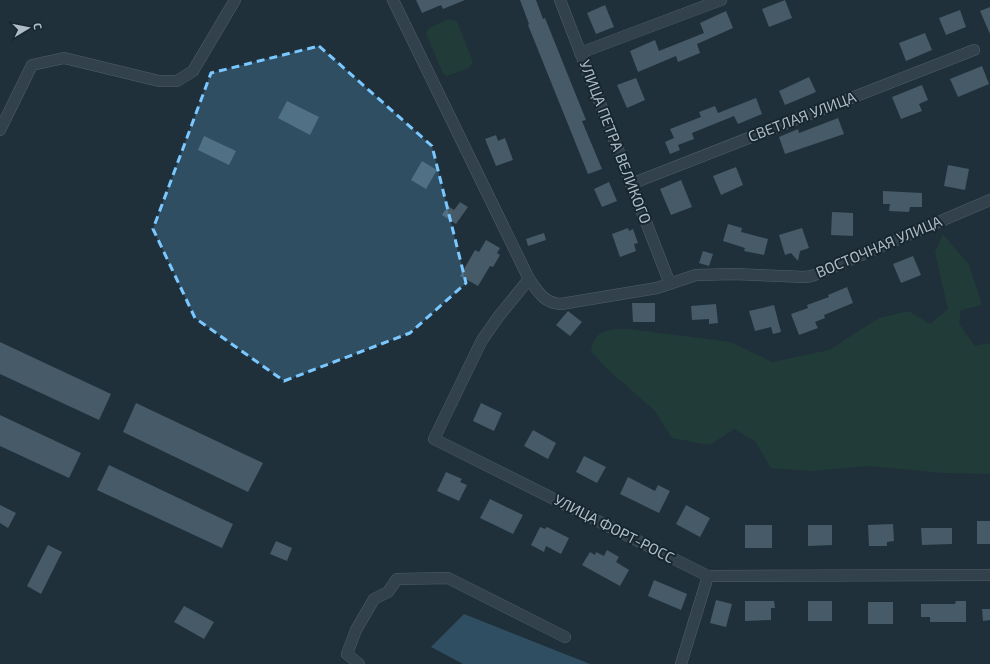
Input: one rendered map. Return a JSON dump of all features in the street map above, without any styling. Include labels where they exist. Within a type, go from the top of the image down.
[{"type":"street","points":[[0,130],[32,65],[64,58],[159,81],[177,81],[193,71],[235,0]]},
{"type":"street","name":"ВОСТОЧНАЯ УЛИЦА","points":[[393,0],[529,279],[542,297],[555,304],[657,288],[696,275],[734,274],[812,276],[990,200]]},
{"type":"street","name":"УЛИЦА ПЕТРА ВЕЛИКОГО","points":[[560,0],[670,284]]},
{"type":"street","points":[[580,53],[720,0]]},
{"type":"street","name":"СВЕТЛАЯ УЛИЦА","points":[[631,184],[974,50]]},
{"type":"street","name":"УЛИЦА ФОРТ-РОСС","points":[[529,279],[482,340],[434,439],[708,576],[990,575]]},
{"type":"street","points":[[681,664],[708,576]]},
{"type":"street","points":[[359,664],[347,654],[356,630],[374,599],[388,592],[397,579],[448,578],[565,637]]},
{"type":"highlighted area","points":[[319,46],[432,146],[466,283],[410,333],[284,381],[195,318],[153,229],[211,73]]},
{"type":"green space","points":[[449,19],[457,22],[473,62],[469,68],[447,76],[443,73],[426,34],[429,28]]},
{"type":"green space","points":[[943,234],[969,265],[982,305],[961,310],[959,324],[975,346],[990,343],[990,474],[944,473],[868,466],[812,471],[771,468],[755,441],[734,429],[710,445],[672,438],[654,410],[605,367],[591,351],[595,339],[604,332],[615,329],[628,329],[731,342],[772,362],[829,350],[879,318],[909,311],[930,324],[948,309],[935,252]]},
{"type":"water","points":[[464,614],[590,664],[463,664],[431,647]]},
{"type":"building","points":[[416,0],[465,0],[443,9],[441,5],[422,13]]},
{"type":"building","points":[[520,0],[536,0],[543,19],[545,18],[586,120],[582,121],[602,169],[588,174],[528,25],[529,24]]},
{"type":"building","points":[[785,0],[792,18],[769,27],[762,9]]},
{"type":"building","points":[[605,5],[614,27],[596,34],[587,13]]},
{"type":"building","points":[[990,7],[990,34],[980,11]]},
{"type":"building","points":[[960,10],[966,27],[946,35],[939,18]]},
{"type":"building","points":[[726,11],[733,28],[697,44],[700,53],[678,62],[676,56],[638,72],[630,51],[655,40],[659,51],[704,33],[700,23]]},
{"type":"building","points":[[925,33],[932,50],[906,61],[899,43]]},
{"type":"building","points":[[982,66],[989,84],[958,97],[950,79]]},
{"type":"building","points":[[809,77],[816,92],[785,105],[779,91]]},
{"type":"building","points":[[636,78],[645,100],[627,108],[617,85]]},
{"type":"building","points":[[922,85],[928,100],[919,104],[922,111],[901,119],[892,97]]},
{"type":"building","points":[[756,98],[762,114],[738,124],[734,116],[692,133],[694,139],[678,145],[680,150],[670,154],[665,142],[674,138],[670,129],[701,117],[699,112],[715,106],[718,113]]},
{"type":"building","points":[[287,101],[319,117],[310,135],[278,118]]},
{"type":"building","points":[[838,118],[844,134],[785,154],[779,137],[798,129],[799,133]]},
{"type":"building","points":[[496,135],[498,141],[505,138],[513,160],[496,166],[485,139]]},
{"type":"building","points":[[204,136],[236,151],[229,165],[198,150]]},
{"type":"building","points":[[422,161],[437,170],[426,189],[411,180]]},
{"type":"building","points":[[948,165],[969,169],[965,190],[944,186]]},
{"type":"building","points":[[736,167],[743,185],[721,195],[713,176]]},
{"type":"building","points":[[681,180],[692,207],[671,215],[660,189]]},
{"type":"building","points":[[609,182],[617,201],[602,207],[594,189]]},
{"type":"building","points":[[883,191],[922,193],[922,207],[910,207],[909,212],[889,211],[890,204],[883,204]]},
{"type":"building","points":[[460,202],[468,207],[456,224],[442,215],[448,206],[454,210]]},
{"type":"building","points":[[832,212],[853,213],[853,236],[831,235]]},
{"type":"building","points":[[728,224],[742,228],[741,232],[768,239],[764,255],[744,251],[745,248],[723,241]]},
{"type":"building","points":[[628,228],[629,231],[633,229],[638,243],[634,244],[636,251],[620,257],[612,234]]},
{"type":"building","points":[[802,228],[809,248],[800,251],[798,261],[791,253],[785,255],[779,235]]},
{"type":"building","points":[[544,233],[546,240],[528,246],[526,239]]},
{"type":"building","points":[[486,240],[500,248],[497,253],[500,255],[493,267],[490,266],[478,286],[460,276],[475,250],[479,252]]},
{"type":"building","points":[[703,251],[713,254],[709,266],[699,263]]},
{"type":"building","points":[[913,256],[921,275],[901,283],[893,264]]},
{"type":"building","points":[[847,287],[853,303],[824,315],[825,318],[815,322],[818,328],[799,335],[791,314],[808,308],[807,305],[829,297],[828,295]]},
{"type":"building","points":[[632,303],[655,303],[655,322],[633,322]]},
{"type":"building","points":[[716,304],[718,323],[709,324],[709,319],[692,320],[691,306]]},
{"type":"building","points":[[774,305],[781,332],[773,334],[771,327],[755,331],[749,311]]},
{"type":"building","points":[[568,311],[582,322],[570,336],[556,325]]},
{"type":"building","points":[[0,342],[111,394],[99,420],[0,374]]},
{"type":"building","points":[[136,403],[263,463],[248,492],[123,432]]},
{"type":"building","points":[[481,403],[502,413],[494,431],[473,421]]},
{"type":"building","points":[[0,415],[81,453],[69,478],[0,446]]},
{"type":"building","points":[[533,430],[556,443],[548,459],[524,446]]},
{"type":"building","points":[[584,456],[606,467],[597,483],[576,472]]},
{"type":"building","points":[[109,465],[233,524],[222,548],[97,490]]},
{"type":"building","points":[[446,472],[462,479],[460,482],[467,485],[459,501],[437,491]]},
{"type":"building","points":[[628,477],[655,491],[658,485],[670,491],[659,513],[620,494]]},
{"type":"building","points":[[490,499],[523,515],[513,534],[480,518]]},
{"type":"building","points":[[0,505],[16,513],[8,528],[0,523]]},
{"type":"building","points":[[686,505],[710,518],[700,537],[676,524]]},
{"type":"building","points":[[977,521],[990,521],[990,544],[977,544]]},
{"type":"building","points":[[893,524],[894,541],[887,542],[887,546],[869,546],[868,525]]},
{"type":"building","points":[[745,525],[772,525],[772,548],[745,548]]},
{"type":"building","points":[[808,525],[832,525],[832,545],[808,546]]},
{"type":"building","points":[[540,527],[545,529],[547,527],[569,538],[561,554],[546,546],[544,552],[531,545]]},
{"type":"building","points":[[921,528],[952,528],[952,544],[922,545]]},
{"type":"building","points":[[276,541],[292,548],[287,561],[270,554]]},
{"type":"building","points":[[48,545],[62,552],[41,594],[27,586]]},
{"type":"building","points":[[607,550],[619,557],[616,562],[629,570],[620,586],[582,565],[590,552],[595,555],[596,552],[604,556]]},
{"type":"building","points":[[654,580],[687,594],[681,610],[648,596]]},
{"type":"building","points":[[716,600],[732,604],[726,627],[710,623]]},
{"type":"building","points":[[745,601],[774,601],[775,608],[771,608],[771,620],[745,621]]},
{"type":"building","points":[[808,601],[832,601],[832,621],[808,621]]},
{"type":"building","points":[[956,601],[966,601],[966,622],[930,622],[930,617],[921,617],[921,604],[955,604]]},
{"type":"building","points":[[868,602],[893,602],[893,624],[868,624]]},
{"type":"building","points":[[184,606],[214,622],[204,639],[174,622]]},
{"type":"building","points":[[982,609],[990,609],[990,620],[983,621]]}]
